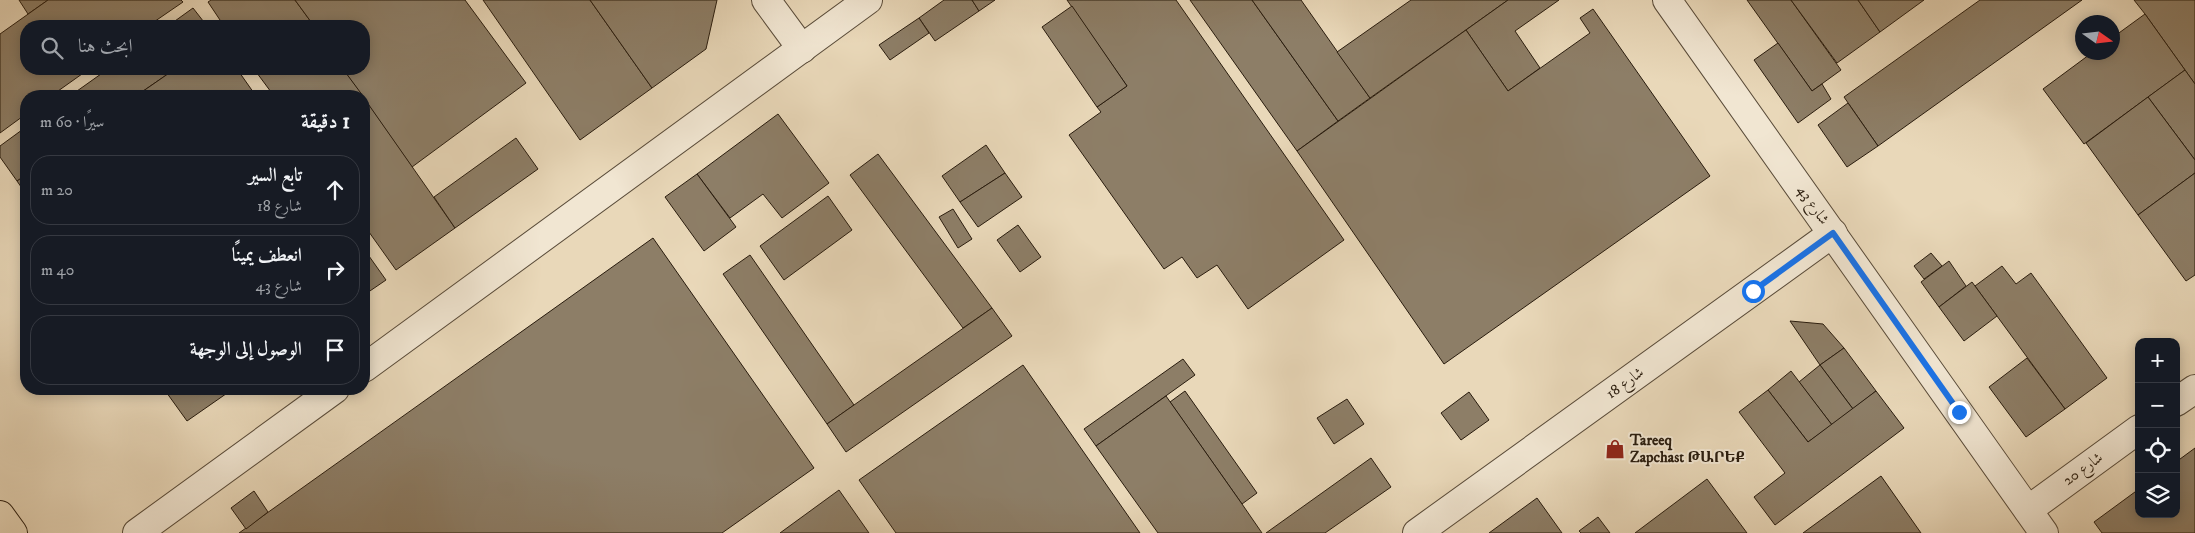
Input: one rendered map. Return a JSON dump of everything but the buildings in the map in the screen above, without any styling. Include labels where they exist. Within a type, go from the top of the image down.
[{"type":"main road","points":[[0,515],[13,533]]},
{"type":"street","points":[[766,0],[802,49]]},
{"type":"street","points":[[370,364],[868,0]]},
{"type":"street","name":"شارع 43","points":[[1667,0],[2044,533]]},
{"type":"street","name":"شارع 18","points":[[1417,533],[1833,233]]},
{"type":"street","points":[[2180,399],[2195,389]]},
{"type":"street","points":[[137,533],[327,395]]},
{"type":"street","name":"شارع 20","points":[[2028,510],[2135,432]]},
{"type":"place","name":"Tareeq Zapchast ԹԱՐԵՔ","points":[[1615,449]]},
{"type":"route","points":[[1753,291],[1833,233],[1959,412]]}]
